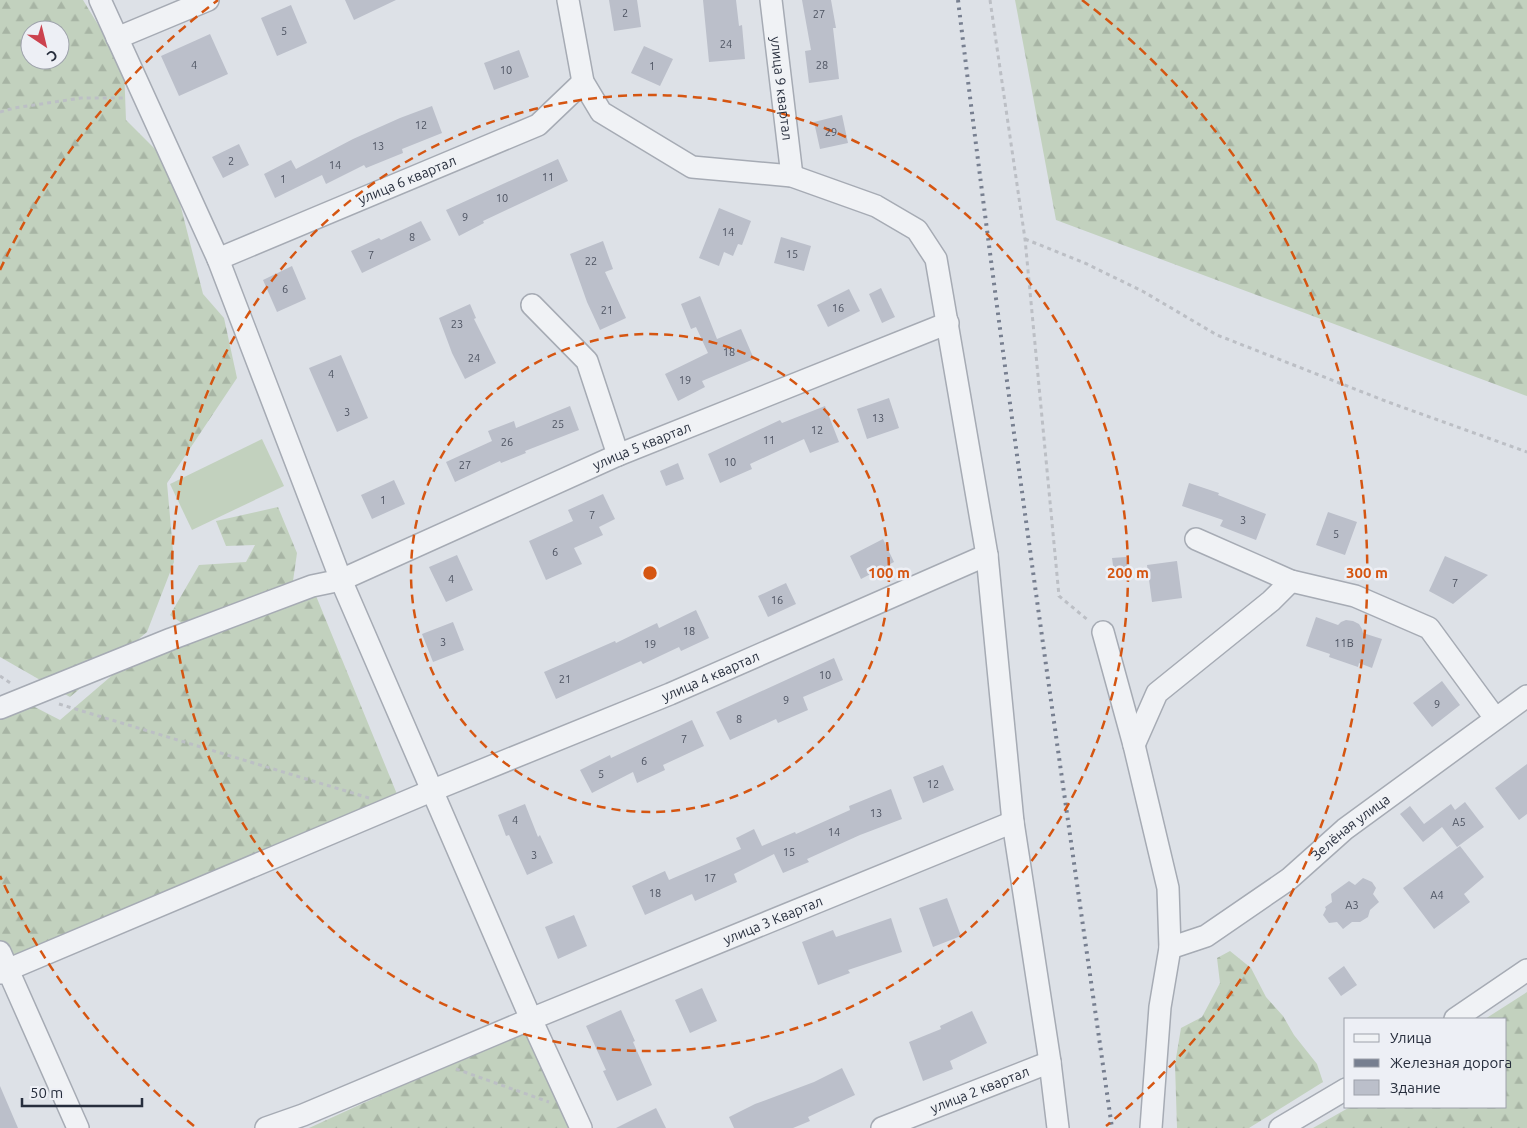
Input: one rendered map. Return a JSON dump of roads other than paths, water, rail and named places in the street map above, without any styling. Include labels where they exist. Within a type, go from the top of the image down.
[{"type":"street","points":[[100,0],[218,259],[342,580],[431,791],[577,1119]]},
{"type":"street","points":[[116,38],[208,0]]},
{"type":"street","points":[[568,0],[583,82],[601,112],[692,167],[792,176],[876,206],[917,230],[936,259],[987,555],[1014,822],[1058,1128]]},
{"type":"street","name":"улица 9 квартал","points":[[771,0],[792,176]]},
{"type":"street","name":"улица 6 квартал","points":[[218,259],[538,125],[583,82]]},
{"type":"street","points":[[532,306],[587,361],[618,455]]},
{"type":"street","name":"улица 5 квартал","points":[[0,708],[171,639],[312,586],[342,580],[618,455],[948,323]]},
{"type":"street","points":[[1196,539],[1291,581],[1355,596],[1429,628],[1496,718]]},
{"type":"street","name":"улица 4 квартал","points":[[3,965],[670,694],[987,555]]},
{"type":"street","points":[[1134,745],[1157,693],[1271,601],[1291,581]]},
{"type":"street","points":[[1103,632],[1134,745],[1168,888],[1170,948],[1160,1007],[1151,1128]]},
{"type":"street","name":"Зелёная улица","points":[[1170,948],[1206,936],[1289,879],[1345,829],[1527,696]]},
{"type":"street","name":"улица 3 Квартал","points":[[266,1128],[304,1115],[531,1019],[1014,822]]},
{"type":"street","points":[[3,965],[78,1128]]},
{"type":"street","points":[[1456,1018],[1527,970]]},
{"type":"street","name":"улица 2 квартал","points":[[882,1128],[1050,1062]]},
{"type":"street","points":[[1280,1128],[1344,1090]]},
{"type":"railway","points":[[958,0],[1013,423],[1112,1128]]}]
